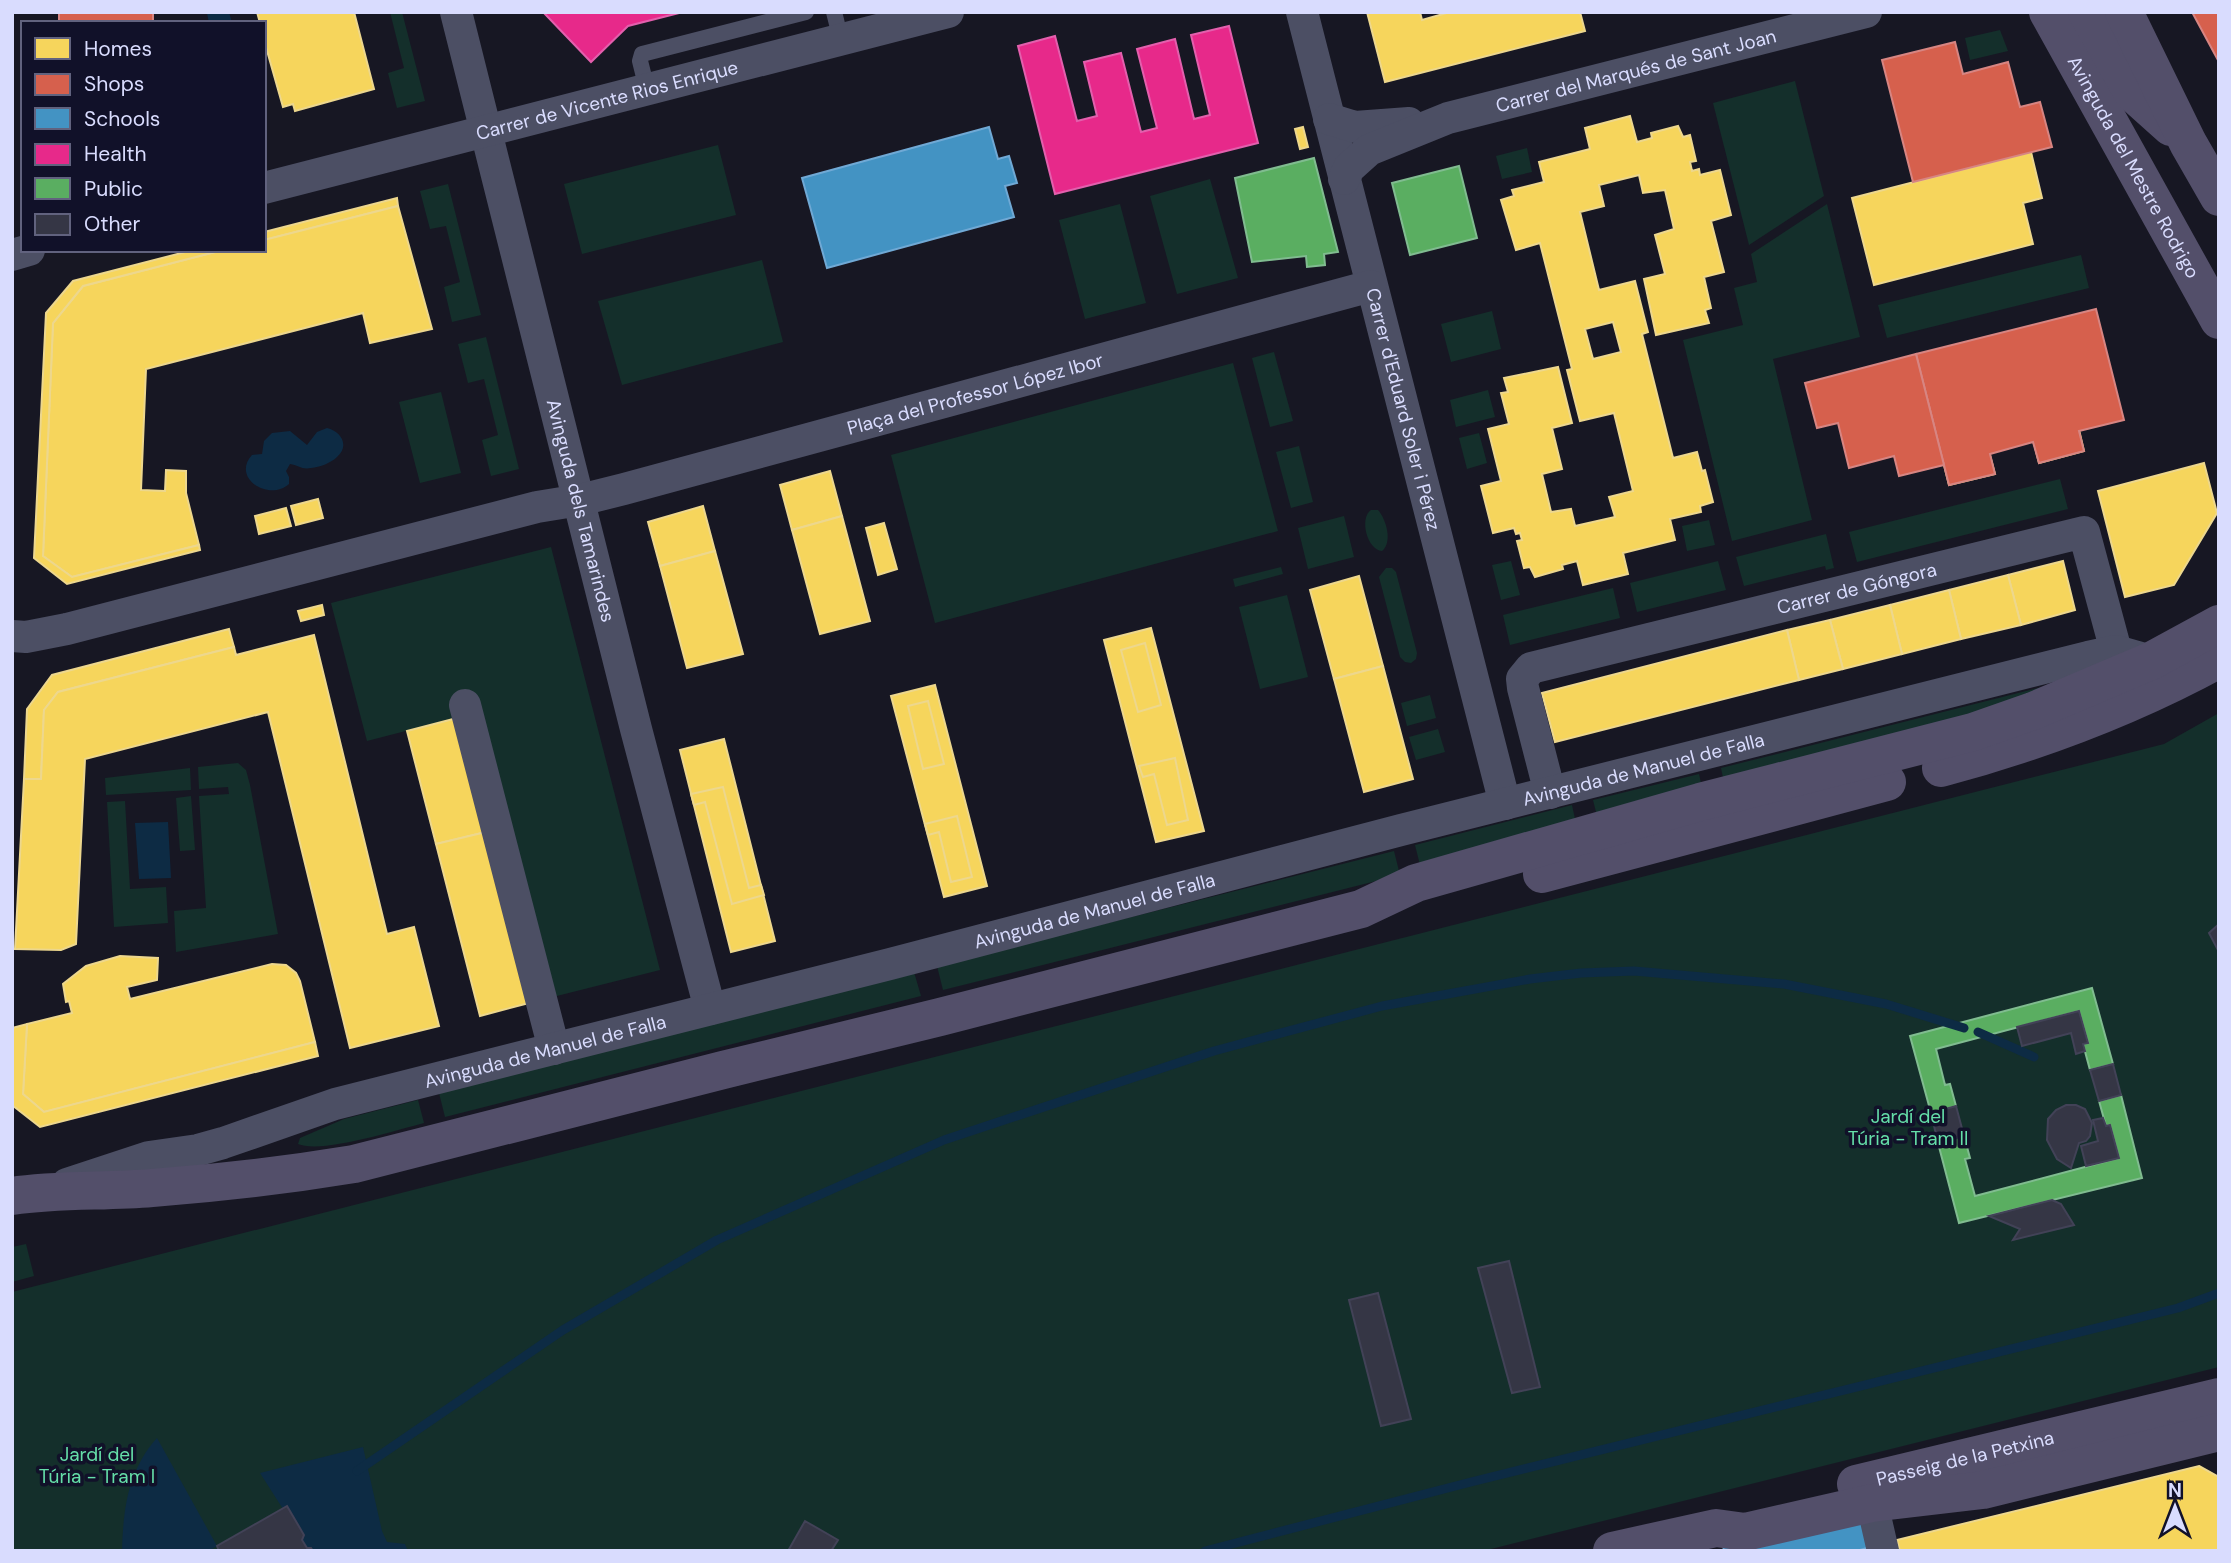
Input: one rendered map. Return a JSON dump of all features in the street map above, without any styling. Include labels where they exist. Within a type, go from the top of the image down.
[{"type":"main road","name":"Avinguda del Mestre Rodrigo","points":[[2048,12],[2219,320]]},
{"type":"main road","name":"Avinguda del Mestre Rodrigo","points":[[2087,12],[2133,93],[2188,143]]},
{"type":"main road","name":"Avinguda del Mestre Rodrigo","points":[[2124,12],[2188,143],[2219,197]]},
{"type":"main road","name":"Avinguda de Manuel de Falla","points":[[27,1194],[151,1188],[308,1172],[354,1164],[1361,909],[1416,883],[1700,802],[1973,732],[2033,711],[2133,656],[2219,624]]},
{"type":"main road","name":"Avinguda de Manuel de Falla","points":[[1361,909],[1422,906],[1978,758],[2082,723],[2219,659]]},
{"type":"main road","name":"Passeig de la Petxina","points":[[1716,1528],[1740,1512],[2219,1397]]},
{"type":"main road","name":"Passeig de la Petxina","points":[[1612,1551],[1716,1528],[1745,1532],[1872,1503],[1983,1490],[2219,1432]]},
{"type":"street","name":"Avinguda dels Tamarindes","points":[[456,12],[710,1009]]},
{"type":"street","name":"Carrer de Vicente Rios Enrique","points":[[266,187],[647,89],[838,26],[948,12]]},
{"type":"street","name":"Carrer d'Eduard Soler i Pérez","points":[[1302,12],[1505,804]]},
{"type":"street","name":"Carrer del Marqués de Sant Joan","points":[[1344,179],[1349,168],[1368,150],[1448,118],[1866,12]]},
{"type":"street","name":"Carrer del Marqués de Sant Joan","points":[[1329,119],[1355,127],[1367,127],[1448,118]]},
{"type":"street","name":"Plaça del Professor López Ibor","points":[[12,636],[26,637],[67,629],[537,507],[580,500],[1371,286]]},
{"type":"street","name":"Carrer de Góngora","points":[[1550,793],[1523,688],[1522,679],[1531,668],[2084,532],[2133,656]]},
{"type":"street","name":"Avinguda de Manuel de Falla","points":[[27,1194],[149,1157],[198,1150],[223,1143],[335,1104],[1505,804],[2133,656]]},
{"type":"street","points":[[465,705],[554,1048]]},
{"type":"street","points":[[1872,1503],[1883,1551]]},
{"type":"lane","points":[[647,89],[640,61],[642,54],[646,52],[806,12]]},
{"type":"green space","points":[[390,12],[402,12],[425,101],[397,108],[388,73],[404,68]]},
{"type":"green space","points":[[2000,30],[2008,51],[1970,60],[1965,38]]},
{"type":"green space","points":[[1795,81],[1824,196],[1749,245],[1713,103]]},
{"type":"green space","points":[[718,145],[736,215],[582,254],[564,184]]},
{"type":"green space","points":[[1527,148],[1532,172],[1502,179],[1496,156]]},
{"type":"green space","points":[[1210,179],[1238,278],[1177,294],[1150,196]]},
{"type":"green space","points":[[448,184],[481,315],[452,322],[444,287],[460,282],[446,226],[430,229],[420,191]]},
{"type":"green space","points":[[1120,204],[1146,303],[1085,319],[1059,220]]},
{"type":"green space","points":[[1827,204],[1860,337],[1773,359],[1812,520],[1732,541],[1683,340],[1743,325],[1734,288],[1757,282],[1751,254]]},
{"type":"green space","points":[[2081,255],[2089,288],[1887,338],[1878,305]]},
{"type":"green space","points":[[762,260],[783,342],[622,385],[598,301]]},
{"type":"green space","points":[[1492,311],[1501,349],[1451,362],[1441,324]]},
{"type":"green space","points":[[486,337],[519,469],[491,476],[482,440],[498,435],[484,379],[468,383],[458,344]]},
{"type":"green space","points":[[1274,352],[1293,421],[1270,427],[1252,358]]},
{"type":"green space","points":[[1233,363],[1278,531],[935,623],[891,455]]},
{"type":"green space","points":[[1488,390],[1495,417],[1456,427],[1450,400]]},
{"type":"green space","points":[[441,392],[461,473],[420,483],[399,402]]},
{"type":"green space","points":[[1479,433],[1487,463],[1467,469],[1459,438]]},
{"type":"green space","points":[[1299,446],[1313,502],[1291,508],[1276,452]]},
{"type":"green space","points":[[2060,479],[2068,509],[1857,562],[1849,532]]},
{"type":"green space","points":[[1371,510],[1378,510],[1386,525],[1388,536],[1382,551],[1372,545],[1366,533],[1367,514]]},
{"type":"green space","points":[[1344,516],[1354,557],[1308,569],[1298,528]]},
{"type":"green space","points":[[1709,520],[1715,545],[1687,551],[1682,526]]},
{"type":"green space","points":[[1826,534],[1834,568],[1826,570],[1825,566],[1744,586],[1736,557]]},
{"type":"green space","points":[[551,547],[660,970],[529,1003],[456,718],[367,741],[331,603]]},
{"type":"green space","points":[[1511,561],[1520,595],[1501,600],[1492,565]]},
{"type":"green space","points":[[1718,561],[1726,590],[1637,612],[1630,583]]},
{"type":"green space","points":[[1281,567],[1283,574],[1235,587],[1233,579]]},
{"type":"green space","points":[[1386,568],[1392,568],[1396,572],[1417,653],[1416,659],[1411,663],[1400,657],[1379,577]]},
{"type":"green space","points":[[1613,588],[1620,618],[1510,645],[1503,615]]},
{"type":"green space","points":[[1287,595],[1308,677],[1260,689],[1239,607]]},
{"type":"green space","points":[[2078,678],[2079,683],[1725,787],[1721,768]]},
{"type":"green space","points":[[1430,695],[1436,718],[1407,726],[1401,703]]},
{"type":"green space","name":"Jardí del Túria - Tram II","points":[[2219,713],[2219,1367],[1483,1551],[12,1551],[12,1292],[2164,744]]},
{"type":"green space","points":[[1438,729],[1445,752],[1416,760],[1409,737]]},
{"type":"green space","points":[[238,763],[246,770],[250,785],[278,934],[176,952],[174,911],[206,908],[199,796],[229,794],[228,787],[199,789],[198,767]]},
{"type":"green space","points":[[190,768],[191,790],[106,795],[105,778]]},
{"type":"green space","points":[[1699,774],[1703,792],[1599,824],[1593,800]]},
{"type":"green space","points":[[191,796],[195,850],[180,851],[176,798]]},
{"type":"green space","points":[[125,801],[130,889],[166,887],[168,923],[114,927],[107,802]]},
{"type":"green space","points":[[1572,805],[1577,828],[1421,869],[1415,845]]},
{"type":"green space","points":[[1394,851],[1400,875],[943,990],[937,966]]},
{"type":"green space","points":[[914,972],[921,996],[445,1117],[439,1093]]},
{"type":"green space","points":[[418,1100],[424,1123],[341,1144],[298,1144],[300,1138],[344,1119]]},
{"type":"green space","points":[[26,1244],[34,1276],[12,1282],[12,1247]]},
{"type":"water","points":[[229,12],[231,21],[209,21],[207,13]]},
{"type":"water","points":[[327,428],[340,436],[343,444],[341,453],[332,461],[308,468],[290,464],[286,471],[289,484],[281,489],[263,489],[249,479],[247,464],[252,455],[262,454],[264,441],[272,433],[290,431],[307,445],[317,432]]},
{"type":"water","points":[[168,822],[171,878],[139,879],[135,823]]},
{"type":"water","points":[[157,1438],[217,1546],[209,1551],[122,1551],[126,1505],[133,1477],[147,1450]]},
{"type":"water","points":[[363,1447],[382,1531],[387,1542],[405,1544],[408,1551],[313,1551],[307,1548],[302,1540],[303,1534],[287,1507],[283,1509],[260,1473]]},
{"type":"building: Homes","points":[[257,12],[354,12],[374,89],[295,111],[293,104],[283,107],[266,47],[266,21],[259,21]]},
{"type":"building: Homes","points":[[1367,12],[1420,12],[1422,20],[1450,12],[1580,12],[1585,31],[1385,82]]},
{"type":"building: Homes","points":[[1630,116],[1637,142],[1652,138],[1651,133],[1678,126],[1683,137],[1690,135],[1696,161],[1690,162],[1692,171],[1699,169],[1700,175],[1720,170],[1731,215],[1711,221],[1724,272],[1704,277],[1711,308],[1705,310],[1709,323],[1656,335],[1644,279],[1665,274],[1655,235],[1674,229],[1665,190],[1643,193],[1639,175],[1599,185],[1604,206],[1580,212],[1599,290],[1635,281],[1648,332],[1642,334],[1673,458],[1697,452],[1702,471],[1705,470],[1713,502],[1700,506],[1701,512],[1670,519],[1675,540],[1623,553],[1628,574],[1583,585],[1577,561],[1562,565],[1563,569],[1535,577],[1530,567],[1524,568],[1517,541],[1522,540],[1520,533],[1516,534],[1514,528],[1493,533],[1481,486],[1501,481],[1488,429],[1509,424],[1501,393],[1508,392],[1504,378],[1558,367],[1572,423],[1552,428],[1562,469],[1542,474],[1551,512],[1571,509],[1575,526],[1615,517],[1609,497],[1633,491],[1614,413],[1580,421],[1567,370],[1572,369],[1540,243],[1516,250],[1501,200],[1514,196],[1512,190],[1544,182],[1539,162],[1590,149],[1585,128]],"holes":[[[1613,322],[1621,352],[1593,359],[1585,329]]]},
{"type":"building: Homes","points":[[1303,127],[1308,147],[1300,149],[1295,129]]},
{"type":"building: Homes","points":[[2031,152],[2042,198],[2023,203],[2033,244],[1874,285],[1852,198]]},
{"type":"building: Homes","points":[[397,198],[398,206],[266,239],[266,231]]},
{"type":"building: Homes","points":[[398,206],[432,329],[370,343],[363,313],[146,369],[141,490],[165,491],[166,470],[186,471],[186,493],[199,545],[72,577],[43,556],[53,323],[83,286],[215,252],[266,252],[266,239]]},
{"type":"building: Homes","points":[[185,252],[215,252],[83,286],[53,323],[43,556],[72,577],[199,545],[200,550],[67,584],[34,558],[46,313],[73,281]]},
{"type":"building: Homes","points":[[1975,399],[1995,474],[1949,485],[1930,409]]},
{"type":"building: Homes","points":[[2072,400],[2084,451],[2039,463],[2025,408]]},
{"type":"building: Homes","points":[[2204,463],[2217,513],[2174,585],[2125,597],[2098,491]]},
{"type":"building: Homes","points":[[830,471],[842,516],[792,530],[780,485]]},
{"type":"building: Homes","points":[[318,499],[323,518],[296,525],[291,506]]},
{"type":"building: Homes","points":[[703,506],[715,551],[660,566],[648,522]]},
{"type":"building: Homes","points":[[286,508],[291,526],[259,534],[255,516]]},
{"type":"building: Homes","points":[[842,516],[870,621],[820,634],[792,530]]},
{"type":"building: Homes","points":[[884,523],[897,569],[878,575],[866,528]]},
{"type":"building: Homes","points":[[715,551],[743,654],[687,668],[660,566]]},
{"type":"building: Homes","points":[[2063,561],[2075,610],[2021,625],[2008,575]]},
{"type":"building: Homes","points":[[2008,575],[2021,625],[1961,639],[1949,590]]},
{"type":"building: Homes","points":[[1359,576],[1383,666],[1334,679],[1310,590]]},
{"type":"building: Homes","points":[[1949,590],[1961,639],[1902,654],[1890,605]]},
{"type":"building: Homes","points":[[322,605],[324,615],[301,621],[298,611]]},
{"type":"building: Homes","points":[[1890,605],[1902,654],[1843,669],[1830,620]]},
{"type":"building: Homes","points":[[1830,620],[1843,669],[1799,680],[1787,630]]},
{"type":"building: Homes","points":[[1151,628],[1204,831],[1156,842],[1104,640]]},
{"type":"building: Homes","points":[[229,629],[234,647],[58,692],[44,710],[41,779],[24,779],[27,709],[52,675]]},
{"type":"building: Homes","points":[[1787,630],[1799,680],[1555,742],[1542,693]]},
{"type":"building: Homes","points":[[314,635],[387,934],[414,927],[439,1026],[350,1048],[268,712],[85,759],[76,944],[61,950],[15,949],[24,779],[41,779],[44,710],[58,692],[234,647],[236,655]]},
{"type":"building: Homes","points":[[1145,643],[1161,705],[1138,712],[1121,650]]},
{"type":"building: Homes","points":[[1383,666],[1413,779],[1364,792],[1334,679]]},
{"type":"building: Homes","points":[[935,685],[987,886],[944,897],[891,696]]},
{"type":"building: Homes","points":[[928,701],[944,764],[923,769],[908,706]]},
{"type":"building: Homes","points":[[457,718],[486,832],[436,844],[407,731]]},
{"type":"building: Homes","points":[[724,739],[775,941],[731,952],[680,750]]},
{"type":"building: Homes","points":[[1175,758],[1188,820],[1167,825],[1154,774],[1143,777],[1139,766]]},
{"type":"building: Homes","points":[[723,787],[749,888],[761,885],[764,895],[732,904],[705,802],[694,805],[691,794]]},
{"type":"building: Homes","points":[[957,816],[972,877],[951,882],[939,832],[928,835],[925,824]]},
{"type":"building: Homes","points":[[486,832],[529,1003],[480,1016],[436,844]]},
{"type":"building: Homes","points":[[120,956],[158,958],[157,980],[127,987],[130,999],[272,964],[286,965],[296,973],[300,981],[315,1042],[44,1112],[23,1094],[27,1024],[72,1013],[69,1001],[66,1002],[63,984],[86,966]]},
{"type":"building: Homes","points":[[27,1024],[23,1094],[44,1112],[315,1042],[318,1056],[40,1127],[12,1105],[12,1028]]},
{"type":"building: Homes","points":[[2199,1466],[2219,1477],[2219,1551],[1900,1551],[1897,1540]]},
{"type":"building: Shops","points":[[59,12],[153,12],[153,21],[59,21]]},
{"type":"building: Shops","points":[[2192,12],[2219,12],[2219,62]]},
{"type":"building: Shops","points":[[1955,42],[1963,74],[2008,62],[2020,107],[2040,102],[2052,147],[1913,182],[1882,60]]},
{"type":"building: Shops","points":[[2096,309],[2124,420],[2079,431],[2084,451],[2039,463],[2033,442],[1990,454],[1995,474],[1949,485],[1916,354]]},
{"type":"building: Shops","points":[[1916,354],[1944,465],[1899,476],[1894,456],[1849,468],[1838,423],[1817,428],[1805,383]]},
{"type":"building: Schools","points":[[989,127],[998,159],[1009,156],[1017,183],[1005,186],[1014,217],[827,268],[802,178]]},
{"type":"building: Schools","points":[[1866,1509],[1874,1546],[1860,1550],[1724,1551],[1723,1545]]},
{"type":"building: Health","points":[[543,12],[683,12],[628,26],[591,62]]},
{"type":"building: Health","points":[[1229,26],[1258,143],[1055,194],[1018,46],[1055,36],[1077,121],[1097,116],[1084,62],[1121,53],[1141,132],[1157,128],[1137,49],[1175,39],[1194,119],[1210,115],[1191,35]]},
{"type":"building: Public","points":[[1314,158],[1338,252],[1324,254],[1325,265],[1307,267],[1306,256],[1252,262],[1235,178]]},
{"type":"building: Public","points":[[1459,166],[1477,238],[1410,255],[1392,183]]},
{"type":"building: Public","points":[[2092,988],[2113,1064],[2090,1070],[2083,1044],[2088,1043],[2079,1011],[1936,1049],[1945,1085],[1950,1084],[1956,1106],[1931,1113],[1910,1036]]},
{"type":"building: Public","points":[[2121,1095],[2142,1178],[1959,1223],[1938,1143],[1964,1136],[1970,1158],[1965,1159],[1975,1196],[2119,1158],[2110,1125],[2106,1126],[2099,1101]]},
{"type":"building: Other","points":[[2219,924],[2219,952],[2209,933]]},
{"type":"building: Other","points":[[2079,1011],[2088,1043],[2083,1044],[2085,1051],[2076,1054],[2071,1033],[2022,1046],[2017,1027]]},
{"type":"building: Other","points":[[2113,1064],[2121,1095],[2099,1101],[2090,1070]]},
{"type":"building: Other","points":[[2066,1105],[2085,1109],[2092,1123],[2090,1136],[2079,1143],[2071,1168],[2057,1159],[2047,1140],[2048,1119],[2056,1110]]},
{"type":"building: Other","points":[[1956,1106],[1964,1136],[1938,1143],[1931,1113]]},
{"type":"building: Other","points":[[2103,1118],[2106,1126],[2110,1125],[2119,1158],[2086,1166],[2081,1146],[2098,1141],[2093,1120]]},
{"type":"building: Other","points":[[2052,1200],[2061,1204],[2074,1225],[2013,1240],[2020,1229],[1989,1216]]},
{"type":"building: Other","points":[[1509,1261],[1540,1387],[1512,1393],[1478,1268]]},
{"type":"building: Other","points":[[1378,1293],[1411,1419],[1381,1426],[1349,1300]]},
{"type":"building: Other","points":[[287,1506],[304,1535],[302,1540],[307,1548],[313,1551],[219,1551],[217,1546]]},
{"type":"building: Other","points":[[805,1521],[838,1540],[831,1551],[788,1551]]},
{"type":"waterway","points":[[357,1471],[563,1330],[717,1240],[944,1140],[1214,1051],[1382,1006],[1530,979],[1634,971],[1784,984],[1886,1004],[1964,1028]]},
{"type":"waterway","points":[[1978,1032],[2034,1057]]},
{"type":"waterway","points":[[1205,1551],[1471,1482],[2178,1308],[2219,1293]]},
{"type":"park label","name":"Jardí del Túria - Tram I","points":[[97,1465]]}]
